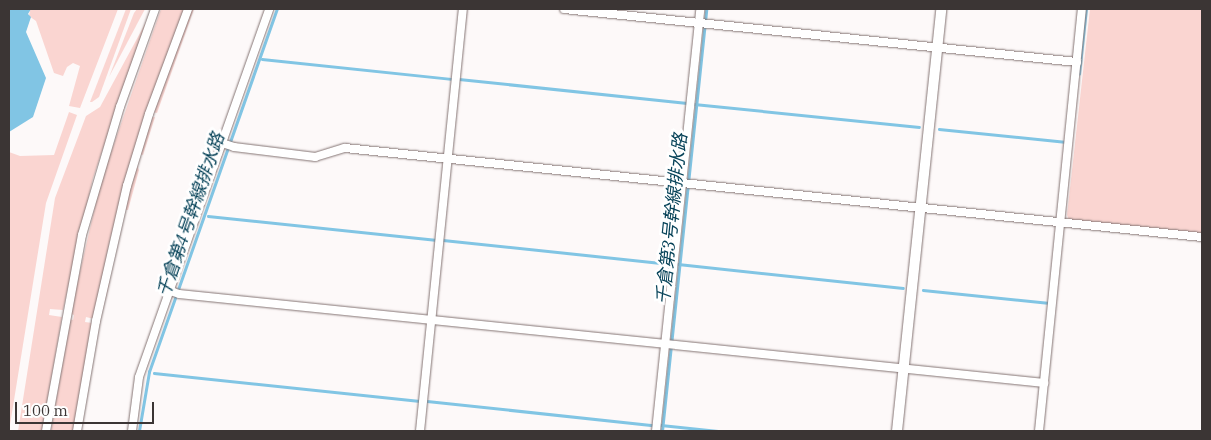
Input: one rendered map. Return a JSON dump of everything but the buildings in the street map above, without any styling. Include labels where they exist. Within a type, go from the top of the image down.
[{"type":"street","points":[[46,431],[82,235],[120,107],[155,9]]},
{"type":"street","points":[[77,431],[96,321],[127,186],[149,114],[188,9]]},
{"type":"street","points":[[132,431],[140,377],[174,292],[226,145],[269,9]]},
{"type":"street","points":[[420,431],[463,9]]},
{"type":"street","points":[[564,9],[1077,62]]},
{"type":"street","points":[[656,431],[669,345],[703,23],[700,9]]},
{"type":"street","points":[[898,431],[941,9]]},
{"type":"street","points":[[1039,431],[1082,9]]},
{"type":"street","points":[[226,145],[316,157],[345,148],[1202,237]]},
{"type":"street","points":[[174,292],[432,321],[1044,383]]},
{"type":"shaded area","points":[[30,9],[118,9],[80,108],[69,106],[80,66],[73,63],[67,67],[63,76],[54,73],[36,21],[29,16]]},
{"type":"shaded area","points":[[126,9],[131,9],[99,97],[90,102]]},
{"type":"shaded area","points":[[137,9],[145,9],[109,77],[134,13]]},
{"type":"shaded area","points":[[161,9],[185,9],[124,185],[110,240],[94,319],[86,317],[85,322],[92,323],[74,431],[51,431],[70,319],[73,320],[74,315],[71,314],[74,297],[101,181]]},
{"type":"shaded area","points":[[191,9],[194,9],[157,113],[153,112]]},
{"type":"shaded area","points":[[1090,9],[1202,9],[1202,233],[1069,220],[1067,215]]},
{"type":"shaded area","points":[[146,22],[93,178],[63,310],[50,309],[49,315],[62,317],[42,431],[18,431],[55,198],[86,116],[100,107]]},
{"type":"shaded area","points":[[69,112],[77,115],[46,203],[9,431],[9,152],[20,156],[54,155]]},
{"type":"shaded area","points":[[155,117],[143,155],[139,154],[150,118]]},
{"type":"shaded area","points":[[137,166],[139,170],[128,210],[126,210],[124,209]]},
{"type":"shaded area","points":[[106,280],[110,281],[89,365],[85,364]]},
{"type":"water","points":[[9,9],[31,9],[28,14],[31,17],[26,32],[46,78],[33,117],[9,132]]},
{"type":"waterway","name":"千倉第4号幹線排水路","points":[[139,431],[149,372],[277,9]]},
{"type":"waterway","name":"千倉第3号幹線排水路","points":[[662,431],[706,9]]},
{"type":"waterway","points":[[1079,74],[1086,9]]},
{"type":"waterway","points":[[262,59],[453,79]]},
{"type":"waterway","points":[[459,79],[687,103]]},
{"type":"waterway","points":[[694,104],[919,127]]},
{"type":"waterway","points":[[939,129],[1066,142]]},
{"type":"waterway","points":[[208,216],[437,240]]},
{"type":"waterway","points":[[443,240],[670,264]]},
{"type":"waterway","points":[[678,264],[903,288]]},
{"type":"waterway","points":[[923,290],[1049,303]]},
{"type":"waterway","points":[[154,373],[420,401]]},
{"type":"waterway","points":[[427,401],[653,425]]},
{"type":"waterway","points":[[661,425],[718,431]]}]
